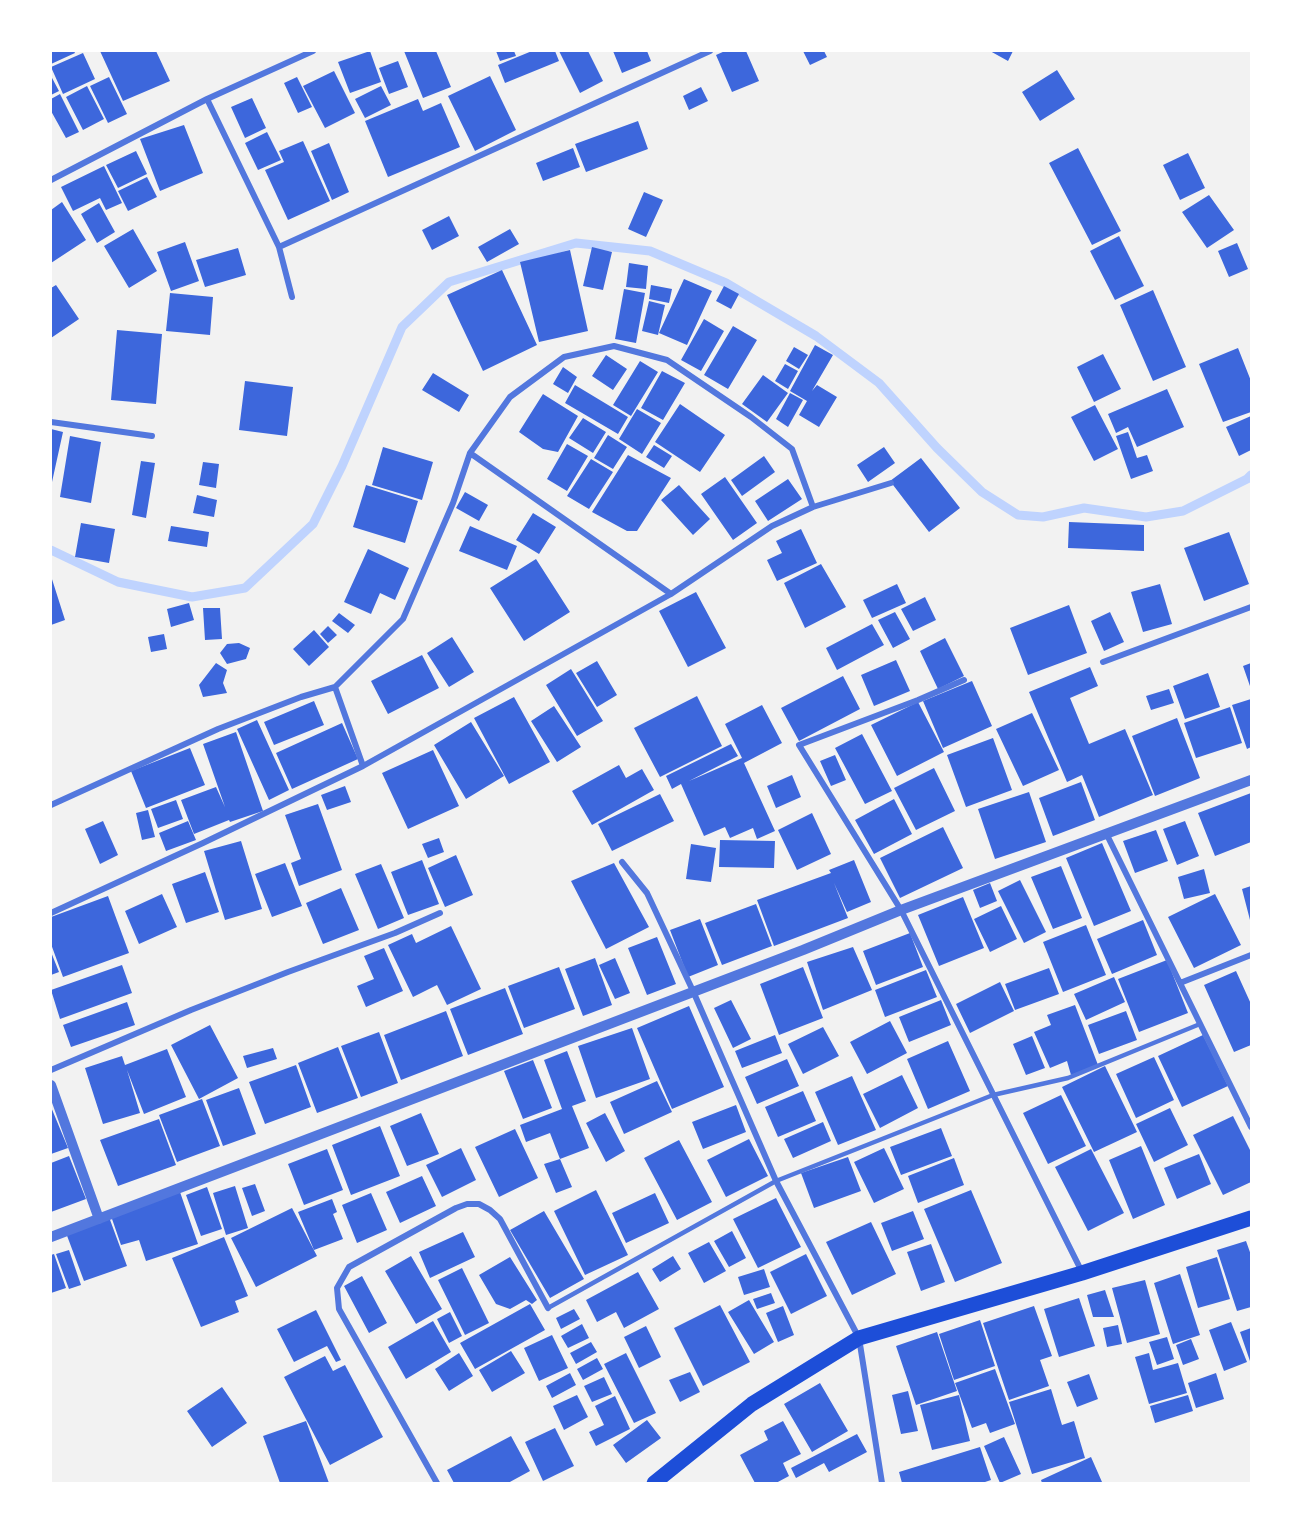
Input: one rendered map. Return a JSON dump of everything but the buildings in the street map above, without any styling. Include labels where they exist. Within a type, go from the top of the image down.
[{"type":"main road","points":[[654,1483],[752,1404],[859,1338],[1082,1273],[1251,1218]]},
{"type":"street","points":[[51,180],[207,99],[313,51]]},
{"type":"street","points":[[279,247],[710,51]]},
{"type":"street","points":[[207,99],[279,247],[292,297]]},
{"type":"street","points":[[51,805],[218,729],[301,697],[335,687],[403,619],[442,532],[470,453],[510,397],[564,357],[614,346],[667,360],[751,417],[792,449],[813,507]]},
{"type":"street","points":[[51,422],[152,436]]},
{"type":"street","points":[[470,453],[671,594]]},
{"type":"street","points":[[51,913],[363,766],[671,594],[772,526],[813,507],[891,483]]},
{"type":"street","points":[[1103,662],[1251,607]]},
{"type":"street","points":[[964,680],[800,746],[902,910],[1082,1273]]},
{"type":"street","points":[[335,687],[363,766]]},
{"type":"street","points":[[51,1237],[803,950],[902,910],[1251,780]]},
{"type":"street","points":[[1106,833],[1251,1127]]},
{"type":"street","points":[[622,862],[647,893],[693,991],[776,1181],[859,1338],[882,1483]]},
{"type":"street","points":[[51,1070],[191,1010],[395,933],[440,913]]},
{"type":"street","points":[[1180,983],[1251,955]]},
{"type":"street","points":[[51,1085],[99,1219]]},
{"type":"street","points":[[437,1483],[339,1309],[337,1288],[349,1267],[456,1208],[467,1204],[479,1204],[500,1219],[548,1308]]},
{"type":"lane","points":[[548,1308],[776,1181],[993,1095],[1068,1078],[1200,1024]]},
{"type":"waterway","points":[[51,550],[118,582],[192,597],[245,588],[313,524],[342,466],[402,327],[449,282],[576,243],[650,251],[726,283],[816,336],[879,383],[937,448],[982,492],[1018,515],[1043,517],[1084,508],[1146,517],[1183,511],[1251,475]]}]
